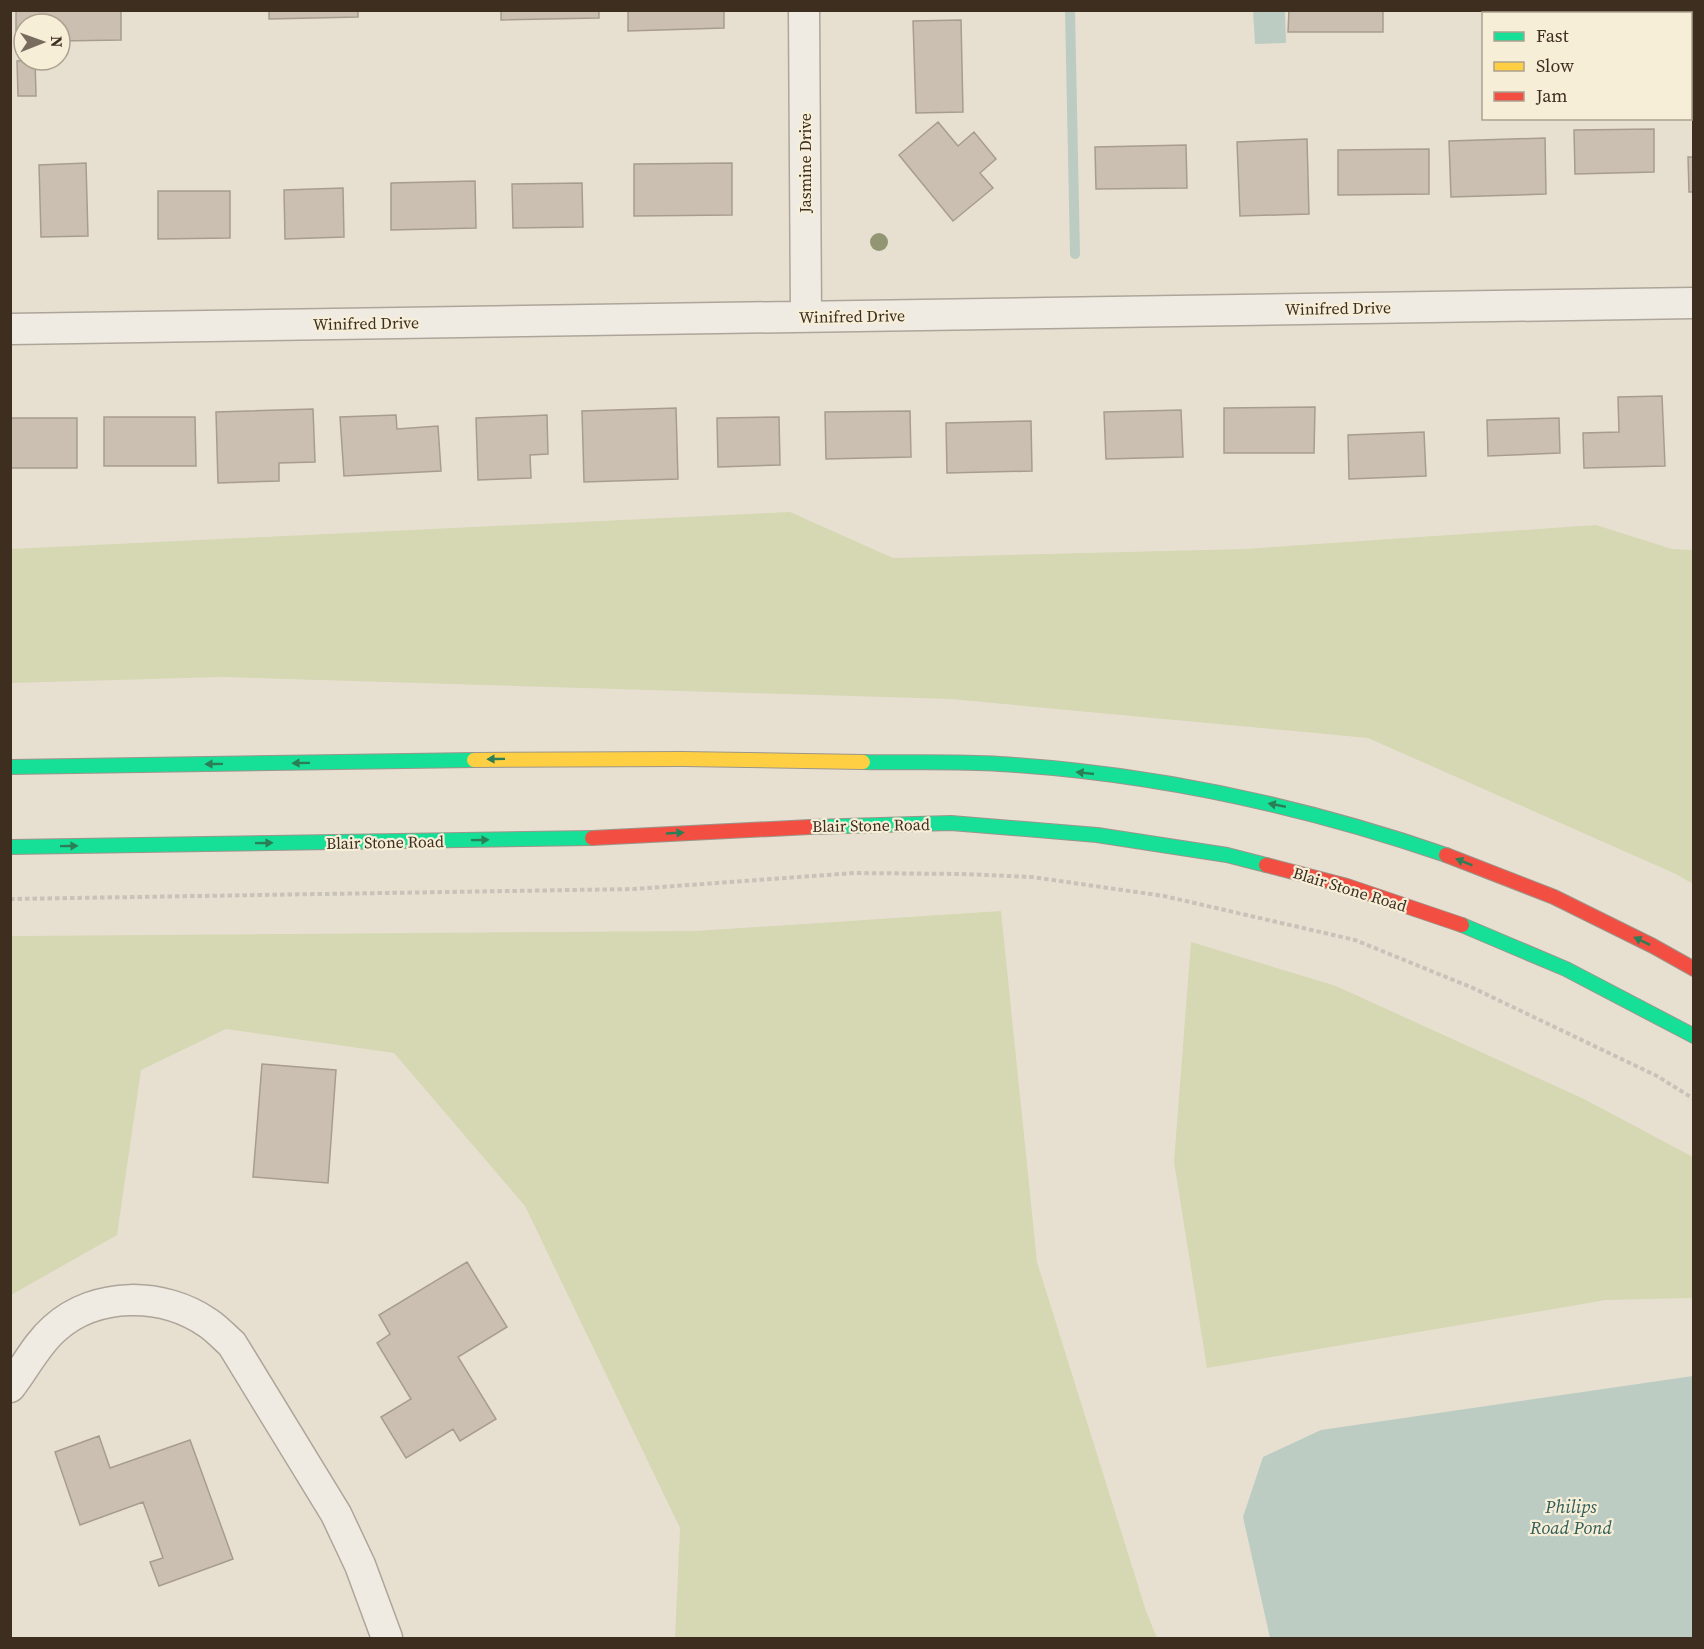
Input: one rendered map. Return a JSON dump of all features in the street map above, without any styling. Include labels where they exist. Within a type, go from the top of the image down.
[{"type":"main road","points":[[10,767],[682,759],[1000,764],[1146,779],[1303,811],[1444,854],[1554,897],[1694,969]]},
{"type":"main road","name":"Blair Stone Road","points":[[10,847],[574,839],[842,825],[951,823],[1097,835],[1227,855],[1347,886],[1469,927],[1566,969],[1694,1036]]},
{"type":"street","name":"Jasmine Drive","points":[[804,10],[806,316]]},
{"type":"street","name":"Winifred Drive","points":[[10,329],[1694,303]]},
{"type":"street","points":[[10,1387],[34,1352],[55,1328],[79,1311],[111,1300],[144,1300],[177,1307],[208,1323],[232,1344],[336,1514],[360,1565],[387,1638]]},
{"type":"path","points":[[10,899],[634,889],[854,873],[1032,877],[1164,896],[1355,940],[1473,988],[1657,1076],[1694,1099]]},
{"type":"green space","points":[[790,512],[893,558],[1246,549],[1596,525],[1672,549],[1693,550],[1693,884],[1676,874],[1368,738],[950,699],[222,677],[11,683],[11,549]]},
{"type":"green space","points":[[1001,911],[1037,1262],[1146,1611],[1157,1638],[675,1638],[680,1528],[525,1206],[394,1053],[226,1029],[141,1070],[117,1235],[11,1295],[11,936],[696,931]]},
{"type":"green space","points":[[1191,942],[1336,986],[1584,1099],[1693,1157],[1693,1298],[1606,1300],[1207,1368],[1174,1162]]},
{"type":"water","points":[[1253,11],[1285,11],[1286,43],[1255,44]]},
{"type":"water","name":"Philips Road Pond","points":[[1693,1376],[1693,1638],[1270,1638],[1243,1517],[1263,1457],[1321,1430]]},
{"type":"building","points":[[16,10],[121,10],[121,40],[72,41],[72,12],[16,12]]},
{"type":"building","points":[[269,10],[358,10],[358,17],[269,19]]},
{"type":"building","points":[[501,10],[599,10],[599,18],[501,20]]},
{"type":"building","points":[[628,10],[724,10],[724,28],[628,31]]},
{"type":"building","points":[[1289,10],[1383,10],[1383,32],[1288,32]]},
{"type":"building","points":[[961,20],[963,112],[916,113],[913,21]]},
{"type":"building","points":[[17,72],[35,72],[36,96],[18,96]]},
{"type":"building","points":[[938,122],[958,146],[974,132],[996,159],[980,173],[993,188],[953,221],[899,155]]},
{"type":"building","points":[[1654,129],[1654,172],[1575,174],[1574,130]]},
{"type":"building","points":[[1545,138],[1546,194],[1451,197],[1449,141]]},
{"type":"building","points":[[1307,139],[1309,214],[1240,216],[1237,142]]},
{"type":"building","points":[[1186,145],[1187,188],[1096,189],[1095,147]]},
{"type":"building","points":[[1429,149],[1429,194],[1338,195],[1338,150]]},
{"type":"building","points":[[1688,157],[1694,157],[1694,192],[1689,192]]},
{"type":"building","points":[[86,163],[88,236],[41,237],[39,165]]},
{"type":"building","points":[[732,163],[732,215],[634,216],[634,164]]},
{"type":"building","points":[[475,181],[476,228],[391,230],[391,183]]},
{"type":"building","points":[[582,183],[583,227],[513,228],[512,184]]},
{"type":"building","points":[[343,188],[344,237],[285,239],[284,190]]},
{"type":"building","points":[[158,191],[230,191],[230,238],[158,239]]},
{"type":"building","points":[[1662,396],[1665,466],[1584,468],[1583,433],[1619,432],[1618,397]]},
{"type":"building","points":[[1315,407],[1314,453],[1224,453],[1224,408]]},
{"type":"building","points":[[676,408],[678,479],[584,482],[582,411]]},
{"type":"building","points":[[313,409],[315,462],[279,463],[279,481],[218,483],[216,412]]},
{"type":"building","points":[[1181,410],[1183,457],[1106,459],[1104,412]]},
{"type":"building","points":[[910,411],[911,457],[826,459],[825,412]]},
{"type":"building","points":[[396,415],[397,429],[438,426],[441,471],[344,476],[340,417]]},
{"type":"building","points":[[547,415],[548,454],[530,455],[531,478],[478,480],[476,418]]},
{"type":"building","points":[[104,417],[195,417],[196,466],[104,466]]},
{"type":"building","points":[[779,417],[780,465],[718,467],[717,418]]},
{"type":"building","points":[[10,418],[77,418],[77,468],[10,468]]},
{"type":"building","points":[[1559,418],[1560,453],[1488,456],[1487,420]]},
{"type":"building","points":[[1031,421],[1032,471],[947,473],[946,423]]},
{"type":"building","points":[[1424,432],[1426,476],[1349,479],[1348,435]]},
{"type":"building","points":[[262,1064],[336,1070],[328,1183],[253,1177]]},
{"type":"building","points":[[467,1262],[507,1327],[458,1357],[496,1419],[460,1441],[453,1429],[406,1458],[381,1417],[411,1399],[377,1343],[390,1334],[379,1315]]},
{"type":"building","points":[[99,1436],[110,1468],[190,1440],[233,1559],[159,1586],[150,1562],[163,1558],[143,1502],[80,1525],[55,1452]]},
{"type":"waterway","points":[[1070,10],[1075,254]]},
{"type":"traffic: fast","points":[[10,767],[474,760]]},
{"type":"traffic: fast","points":[[863,762],[1000,764],[1057,768],[1170,784],[1337,821],[1446,855]]},
{"type":"traffic: fast","points":[[810,827],[951,823],[1097,835],[1227,855],[1266,865]]},
{"type":"traffic: fast","points":[[10,847],[592,838]]},
{"type":"traffic: fast","points":[[1462,925],[1566,969],[1694,1036]]},
{"type":"traffic: slow","points":[[474,760],[682,759],[863,762]]},
{"type":"traffic: jam","points":[[592,838],[810,827]]},
{"type":"traffic: jam","points":[[1446,855],[1554,897],[1694,969]]},
{"type":"traffic: jam","points":[[1266,865],[1347,886],[1462,925]]}]
